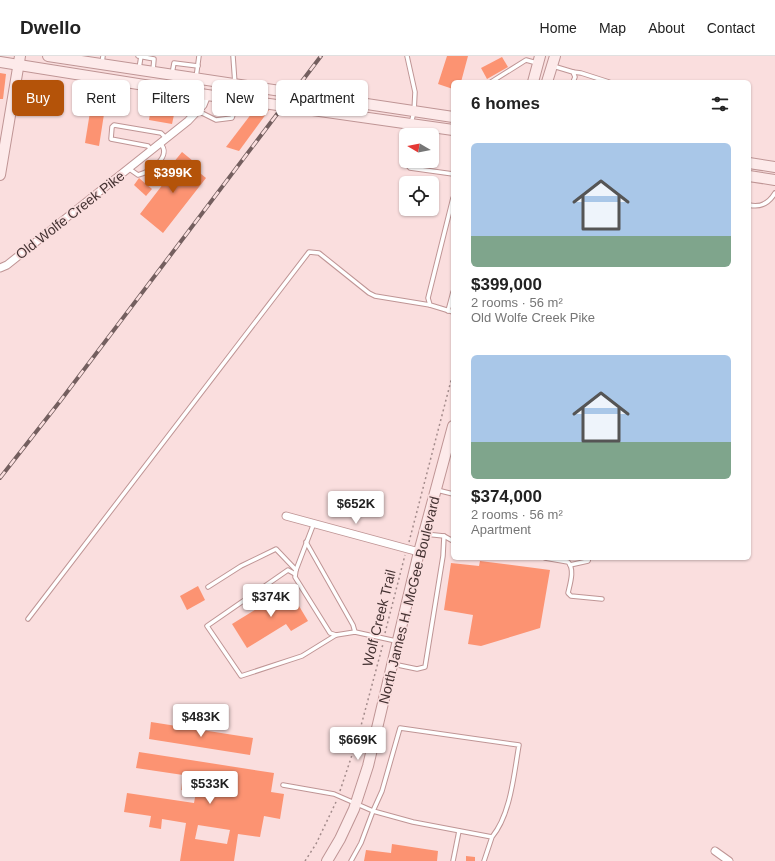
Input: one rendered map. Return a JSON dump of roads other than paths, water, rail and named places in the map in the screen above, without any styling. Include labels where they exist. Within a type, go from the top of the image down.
[{"type":"main road","points":[[48,56],[102,60],[138,70],[212,82]]},
{"type":"main road","points":[[534,80],[539,60]]},
{"type":"main road","points":[[0,62],[19,61],[212,96]]},
{"type":"main road","points":[[0,175],[19,61]]},
{"type":"main road","points":[[548,80],[554,61]]},
{"type":"main road","points":[[268,90],[451,118]]},
{"type":"main road","points":[[268,103],[451,130]]},
{"type":"main road","points":[[751,163],[775,167]]},
{"type":"main road","points":[[751,176],[775,180]]},
{"type":"main road","name":"North James H. McGee Boulevard","points":[[327,861],[340,839],[356,804],[368,766],[419,552],[451,433]]},
{"type":"street","name":"Old Wolfe Creek Pike","points":[[204,100],[207,95]]},
{"type":"street","name":"Old Wolfe Creek Pike","points":[[0,268],[163,141],[192,116]]},
{"type":"street","points":[[286,516],[419,552]]},
{"type":"street","points":[[715,851],[729,861]]},
{"type":"lane","points":[[138,70],[139,56],[154,59],[152,72]]},
{"type":"lane","points":[[195,79],[199,56]]},
{"type":"lane","points":[[233,56],[235,80]]},
{"type":"lane","points":[[407,56],[415,92],[414,112],[409,128]]},
{"type":"lane","points":[[494,80],[526,60],[539,60]]},
{"type":"lane","points":[[554,61],[573,72],[603,80]]},
{"type":"lane","points":[[172,75],[174,62],[198,66]]},
{"type":"lane","points":[[573,72],[575,77],[574,80]]},
{"type":"lane","points":[[204,114],[216,120],[232,118],[233,116]]},
{"type":"lane","points":[[128,168],[138,175],[147,173],[162,157],[164,152],[161,133],[114,125],[112,127],[111,139],[148,146],[151,150]]},
{"type":"lane","points":[[410,168],[451,174]]},
{"type":"lane","points":[[751,205],[762,205],[775,193]]},
{"type":"lane","points":[[430,305],[428,298],[451,206]]},
{"type":"lane","points":[[28,619],[309,252],[319,253],[369,293],[375,296],[430,305],[451,312]]},
{"type":"lane","points":[[448,311],[451,300]]},
{"type":"lane","points":[[436,489],[451,493]]},
{"type":"lane","points":[[314,523],[306,542],[295,577],[330,633],[336,635]]},
{"type":"lane","points":[[424,534],[444,536],[451,540]]},
{"type":"lane","points":[[393,664],[416,670],[425,667],[443,556],[444,536]]},
{"type":"lane","points":[[306,542],[356,632]]},
{"type":"lane","points":[[208,587],[241,566],[276,549],[296,572]]},
{"type":"lane","points":[[556,560],[568,562],[570,565],[572,570],[568,593],[571,596],[602,599]]},
{"type":"lane","points":[[570,565],[588,560]]},
{"type":"lane","points":[[296,572],[288,570],[207,626],[241,676],[302,656],[336,635],[356,632],[398,641]]},
{"type":"lane","points":[[351,861],[361,843],[382,791],[400,728],[519,744],[505,812],[501,824],[492,837],[484,861]]},
{"type":"lane","points":[[283,785],[334,794],[373,811],[413,822],[492,837]]},
{"type":"lane","points":[[453,861],[459,831]]},
{"type":"railway","points":[[0,478],[61,400],[321,56]]}]
